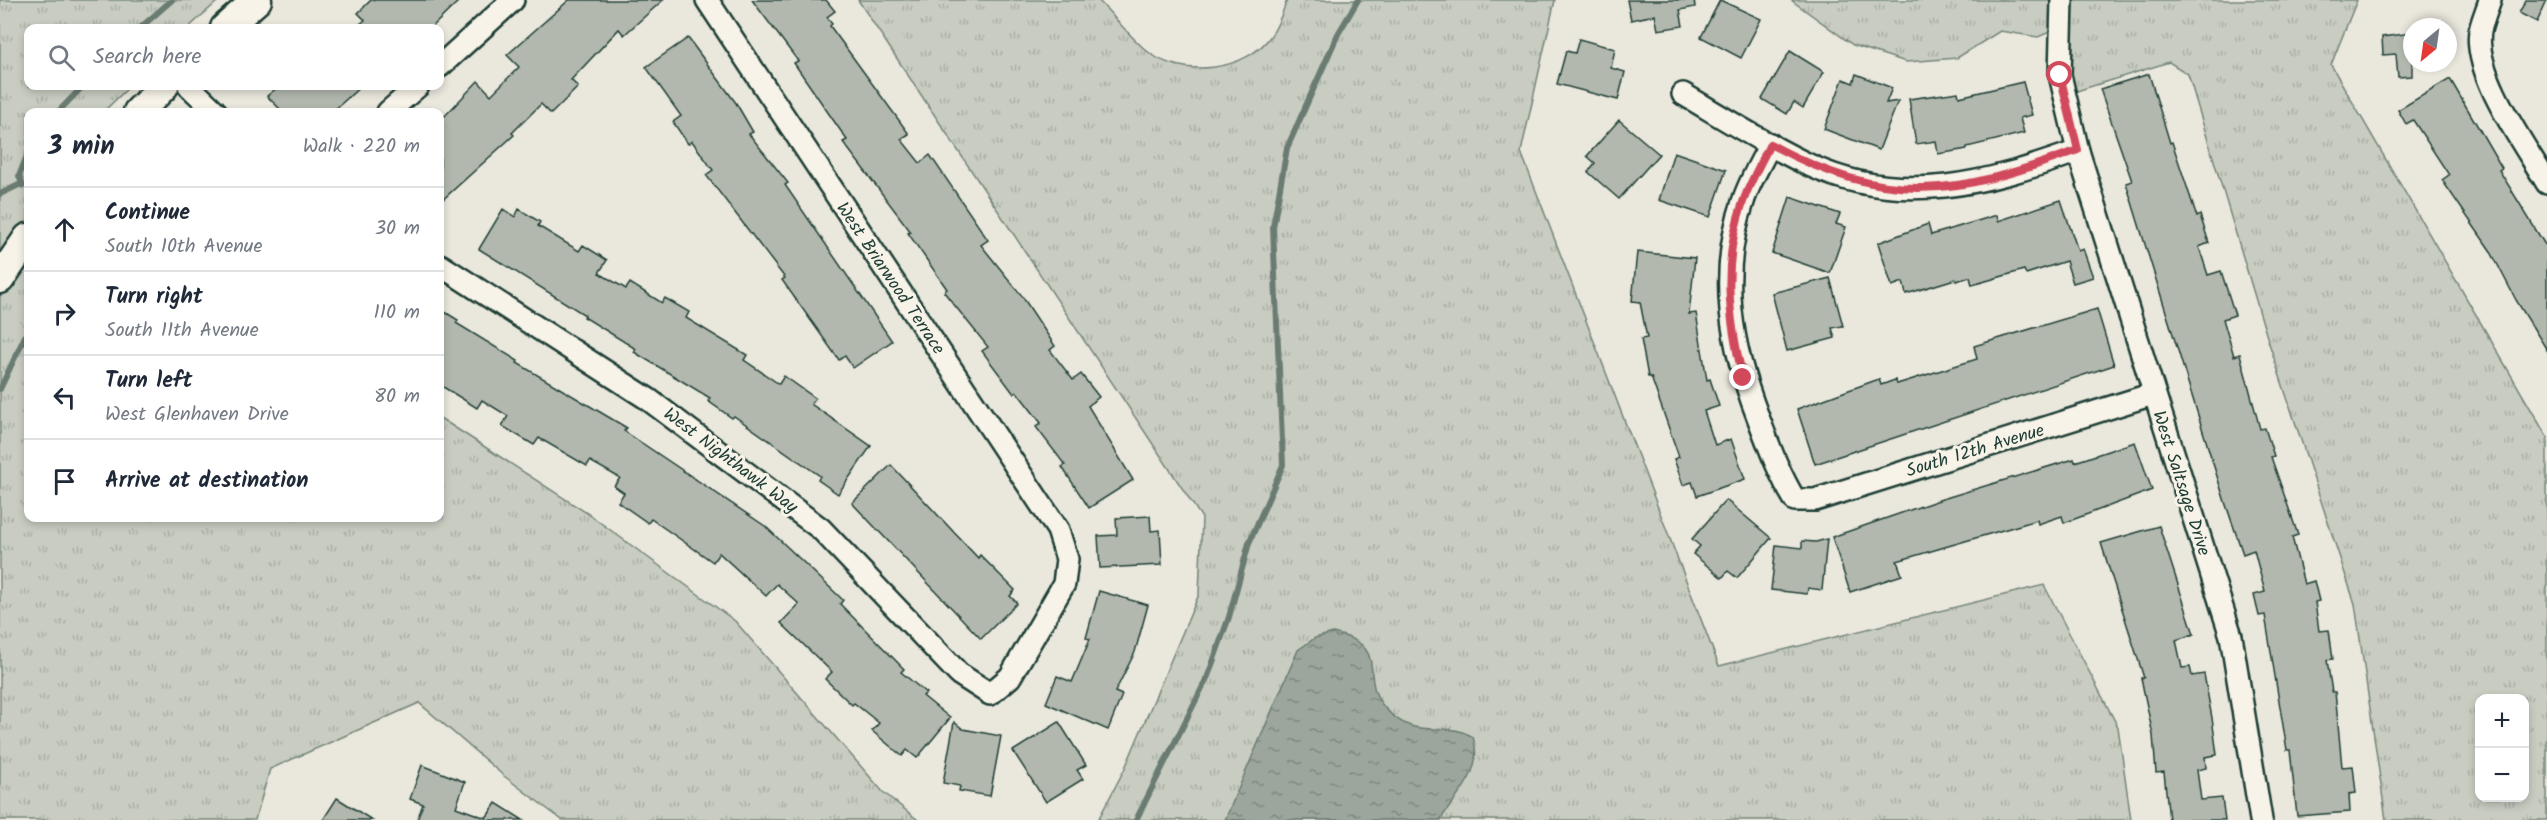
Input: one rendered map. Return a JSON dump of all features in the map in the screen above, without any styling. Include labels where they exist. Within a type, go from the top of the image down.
[{"type":"street","points":[[229,24],[256,0]]},
{"type":"street","points":[[444,62],[513,0]]},
{"type":"street","name":"West Briarwood Terrace","points":[[707,0],[1058,530],[1067,560],[1064,584],[1010,677],[990,694]]},
{"type":"street","name":"West Saltsage Drive","points":[[2062,0],[2060,75],[2078,150],[2231,636],[2261,820]]},
{"type":"street","points":[[2490,0],[2480,32],[2481,63],[2491,86],[2547,183]]},
{"type":"street","points":[[142,108],[160,90]]},
{"type":"street","points":[[193,90],[212,108]]},
{"type":"street","points":[[393,108],[413,90]]},
{"type":"street","points":[[1683,94],[1810,166],[1880,187],[1938,188],[1996,178],[2078,150]]},
{"type":"street","name":"South 12th Avenue","points":[[1770,144],[1743,201],[1734,235],[1729,269],[1729,309],[1743,378],[1782,480],[1795,501],[1815,500],[2153,394]]},
{"type":"street","points":[[4,273],[24,244]]},
{"type":"street","name":"West Nighthawk Way","points":[[444,268],[648,399],[803,514],[821,529],[959,674],[990,694]]},
{"type":"green space","points":[[0,0],[219,0],[192,24],[24,24],[24,90],[126,90],[107,108],[24,108],[24,522],[444,522],[444,421],[587,513],[735,621],[883,792],[918,820],[562,820],[504,776],[419,703],[270,769],[255,820],[0,820]]},
{"type":"green space","points":[[858,0],[1098,0],[1147,51],[1177,66],[1195,68],[1231,63],[1247,57],[1261,47],[1272,34],[1287,0],[1555,0],[1521,152],[1719,666],[2044,585],[2118,727],[2131,820],[1098,820],[1125,768],[1199,594],[1202,518]]},
{"type":"green space","points":[[1791,0],[2357,0],[2331,65],[2547,437],[2547,820],[2386,820],[2355,604],[2267,337],[2188,74],[2169,62],[2064,95],[2059,28],[2038,37],[2000,31],[1957,58],[1906,62],[1853,45]]},
{"type":"water","points":[[1333,633],[1351,639],[1362,646],[1368,654],[1377,696],[1385,708],[1397,719],[1419,728],[1451,730],[1473,737],[1475,761],[1467,782],[1440,820],[1225,820],[1298,650],[1315,638]]},
{"type":"building","points":[[371,0],[460,0],[435,24],[360,24],[365,20],[358,13]]},
{"type":"building","points":[[569,0],[663,0],[624,35],[619,29],[571,80],[578,87],[551,114],[541,104],[512,133],[514,135],[444,198],[444,117],[478,81],[491,95],[519,67],[507,55]]},
{"type":"building","points":[[752,0],[826,0],[835,11],[827,17],[832,24],[830,26],[909,134],[901,139],[920,163],[930,155],[988,240],[981,245],[1022,296],[1055,346],[1050,350],[1073,380],[1081,374],[1099,397],[1088,406],[1133,480],[1089,508],[1062,467],[1065,465],[1036,427],[1041,423],[1017,392],[1014,394],[982,351],[988,347],[944,292],[947,289],[908,233],[911,232],[843,142],[847,140],[794,63],[798,61]]},
{"type":"building","points":[[1627,0],[1694,0],[1695,7],[1680,10],[1683,26],[1658,30],[1655,15],[1631,20]]},
{"type":"building","points":[[1720,0],[1761,19],[1741,58],[1701,37]]},
{"type":"building","points":[[2526,0],[2547,0],[2537,22],[2519,13]]},
{"type":"building","points":[[2403,34],[2403,72],[2412,72],[2412,76],[2398,77],[2396,54],[2383,55],[2382,37]]},
{"type":"building","points":[[688,38],[736,103],[753,132],[749,134],[788,183],[785,185],[892,341],[853,368],[845,356],[839,360],[782,280],[785,278],[706,175],[713,170],[692,141],[688,144],[673,122],[681,116],[646,67]]},
{"type":"building","points":[[1579,39],[1615,49],[1611,68],[1625,72],[1618,100],[1557,84],[1566,51],[1575,53]]},
{"type":"building","points":[[1790,51],[1824,72],[1803,108],[1794,102],[1787,114],[1762,99]]},
{"type":"building","points":[[1856,74],[1892,88],[1886,103],[1898,101],[1879,150],[1824,129],[1843,79],[1853,83]]},
{"type":"building","points":[[2149,74],[2170,143],[2172,142],[2197,217],[2200,215],[2209,243],[2199,247],[2208,275],[2221,271],[2235,315],[2223,319],[2234,356],[2240,354],[2260,429],[2265,428],[2274,456],[2271,457],[2298,535],[2292,537],[2304,584],[2314,581],[2319,601],[2315,602],[2319,631],[2329,630],[2333,659],[2327,660],[2332,692],[2335,692],[2342,767],[2353,766],[2356,793],[2349,794],[2350,812],[2297,816],[2290,750],[2287,750],[2265,615],[2259,616],[2254,595],[2265,592],[2254,550],[2243,554],[2225,502],[2126,183],[2132,181],[2100,89]]},
{"type":"building","points":[[2450,79],[2502,168],[2499,170],[2547,248],[2547,350],[2516,300],[2490,250],[2442,180],[2449,175],[2413,120],[2406,124],[2398,110]]},
{"type":"building","points":[[2023,82],[2032,115],[2020,118],[2024,133],[1967,147],[1967,149],[1938,154],[1936,141],[1916,144],[1909,99],[1958,92],[1959,97]]},
{"type":"building","points":[[274,90],[357,90],[336,108],[279,108],[267,96]]},
{"type":"building","points":[[1619,120],[1659,154],[1619,199],[1588,172],[1595,163],[1587,156]]},
{"type":"building","points":[[1674,152],[1726,170],[1710,217],[1659,200]]},
{"type":"building","points":[[1790,197],[1840,214],[1836,224],[1846,227],[1830,273],[1772,253]]},
{"type":"building","points":[[2061,200],[2078,251],[2083,249],[2093,277],[2073,283],[2066,261],[2026,274],[2024,270],[1972,285],[1970,277],[1956,281],[1955,279],[1906,294],[1903,282],[1892,286],[1878,243],[1928,224],[1931,235],[1997,215],[1998,221]]},
{"type":"building","points":[[503,209],[515,217],[519,209],[540,222],[538,226],[579,251],[583,245],[607,260],[599,273],[626,289],[630,283],[662,303],[665,298],[689,312],[686,318],[747,355],[744,360],[779,384],[784,376],[815,398],[811,404],[871,446],[838,494],[818,480],[820,476],[734,416],[732,418],[708,401],[710,398],[634,352],[636,349],[584,317],[585,315],[479,249]]},
{"type":"building","points":[[1637,252],[1695,258],[1689,314],[1696,313],[1707,380],[1710,379],[1719,406],[1704,411],[1715,445],[1731,439],[1745,479],[1697,496],[1692,482],[1683,485],[1674,459],[1679,457],[1651,377],[1648,377],[1641,339],[1647,338],[1640,302],[1632,301]]},
{"type":"building","points":[[1830,278],[1843,326],[1832,328],[1835,338],[1787,351],[1772,293]]},
{"type":"building","points":[[2097,309],[2114,365],[1815,464],[1797,409],[1879,379],[1881,385],[1895,380],[1897,384],[1977,359],[1974,346]]},
{"type":"building","points":[[444,311],[458,320],[456,323],[518,361],[517,363],[627,428],[624,431],[765,526],[843,600],[840,604],[904,669],[901,672],[926,693],[923,696],[950,718],[917,758],[907,750],[902,756],[872,731],[879,723],[854,703],[852,705],[825,679],[832,672],[781,623],[799,604],[777,584],[766,596],[719,553],[713,562],[651,519],[648,523],[618,502],[624,493],[614,486],[620,478],[590,461],[587,466],[539,438],[534,445],[502,426],[508,416],[482,400],[477,408],[444,387]]},
{"type":"building","points":[[2135,442],[2152,490],[2064,523],[2062,516],[2038,524],[2037,520],[1897,561],[1902,575],[1850,592],[1832,537],[1939,500],[2074,459],[2075,462]]},
{"type":"building","points":[[891,465],[978,558],[980,555],[1015,590],[1010,596],[1017,603],[981,639],[852,503]]},
{"type":"building","points":[[1726,500],[1771,538],[1737,578],[1728,571],[1722,578],[1693,554],[1700,546],[1692,539]]},
{"type":"building","points":[[1150,516],[1151,531],[1160,530],[1162,565],[1100,568],[1098,536],[1117,535],[1116,518]]},
{"type":"building","points":[[2159,526],[2194,634],[2176,640],[2182,668],[2190,667],[2192,676],[2204,674],[2212,718],[2217,755],[2205,757],[2206,768],[2197,770],[2201,800],[2222,798],[2225,820],[2169,820],[2164,772],[2156,773],[2153,735],[2141,678],[2144,678],[2101,543]]},
{"type":"building","points":[[1827,539],[1822,590],[1808,588],[1807,594],[1771,590],[1776,545],[1802,548],[1802,541],[1816,542]]},
{"type":"building","points":[[1099,591],[1148,605],[1135,652],[1115,692],[1122,695],[1108,730],[1046,703],[1057,676],[1072,682],[1090,639],[1086,638]]},
{"type":"building","points":[[954,722],[963,729],[1001,736],[990,796],[959,791],[960,786],[943,783]]},
{"type":"building","points":[[1059,722],[1086,765],[1077,770],[1083,779],[1046,802],[1013,751]]},
{"type":"building","points":[[422,765],[465,782],[456,807],[486,818],[496,803],[523,820],[417,820],[423,804],[410,799]]},
{"type":"building","points":[[337,798],[372,820],[323,820]]},
{"type":"waterway","points":[[145,24],[172,0]]},
{"type":"waterway","points":[[1136,820],[1208,676],[1229,617],[1249,543],[1283,465],[1273,227],[1287,148],[1338,34],[1358,0]]},
{"type":"waterway","points":[[62,108],[79,90]]},
{"type":"waterway","points":[[23,186],[19,176],[24,163]]},
{"type":"waterway","points":[[0,194],[21,184]]},
{"type":"waterway","points":[[0,389],[24,338]]},
{"type":"route","points":[[1743,378],[1729,309],[1729,269],[1734,235],[1743,201],[1770,144],[1810,166],[1880,187],[1938,188],[1996,178],[2078,150],[2060,75]]}]
